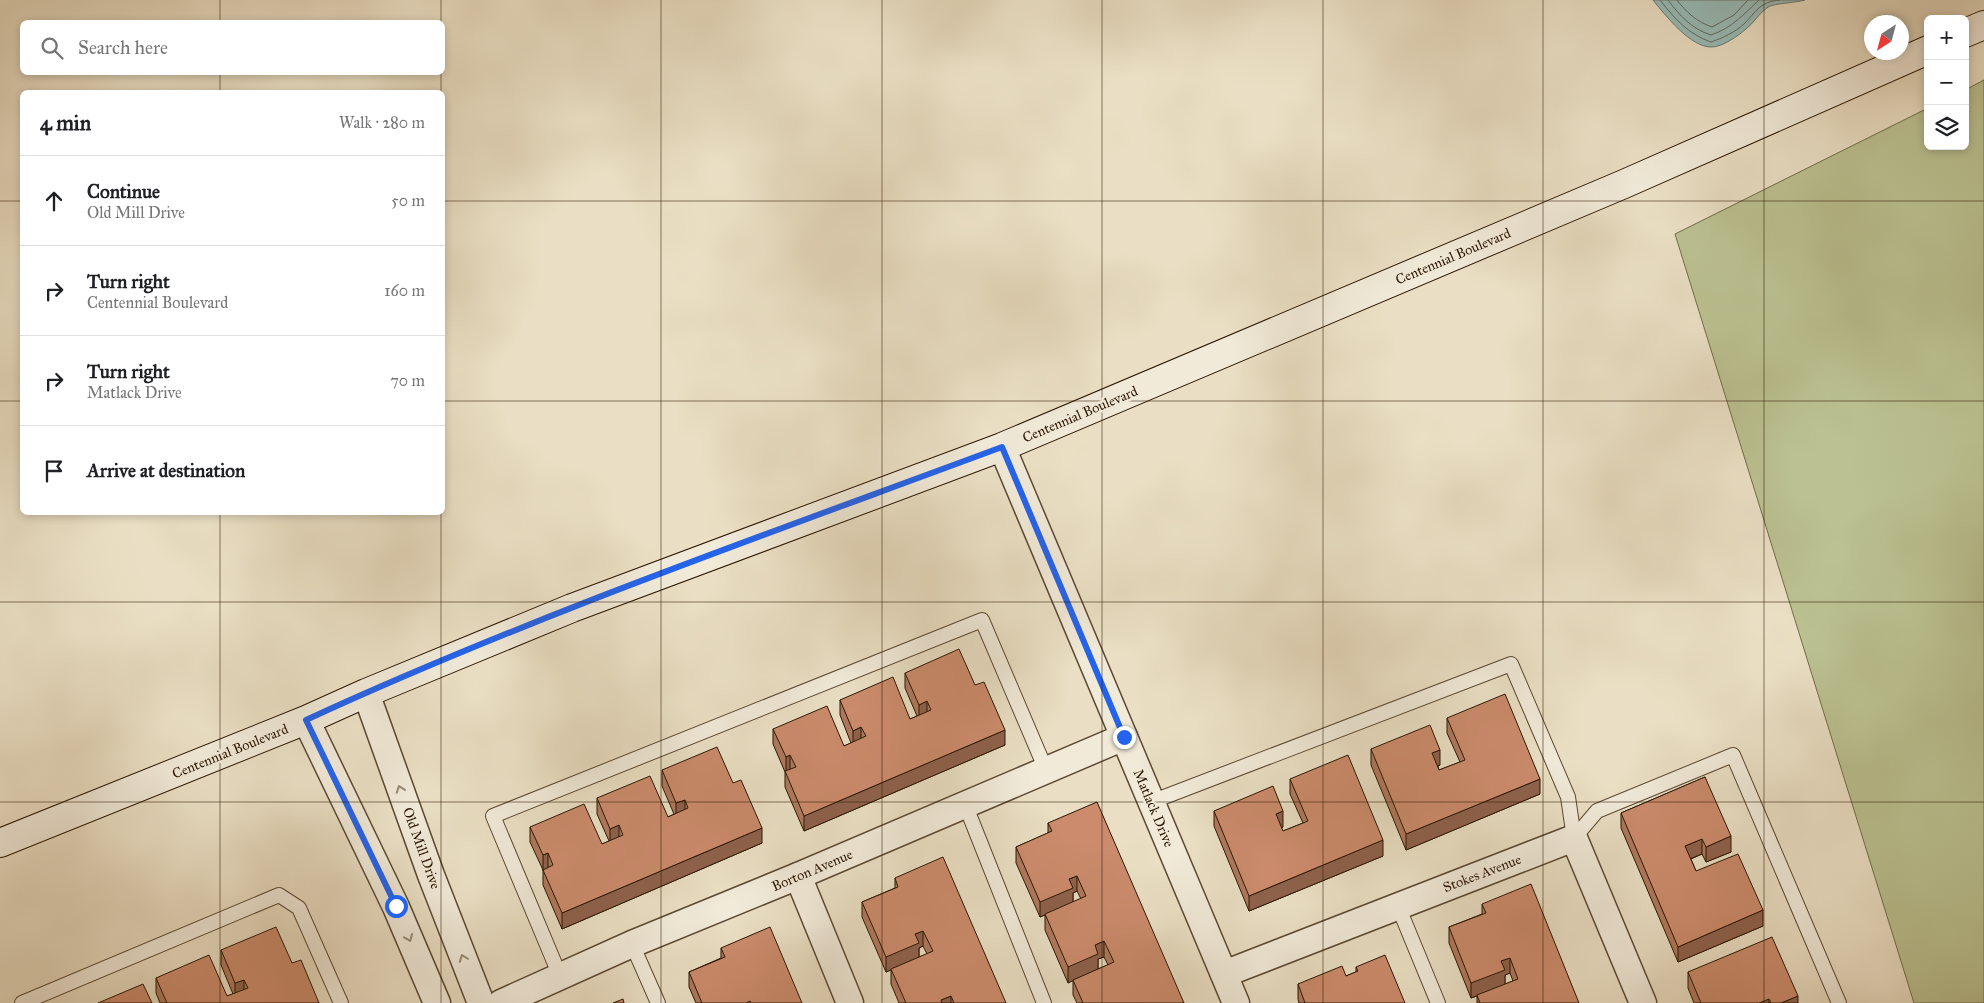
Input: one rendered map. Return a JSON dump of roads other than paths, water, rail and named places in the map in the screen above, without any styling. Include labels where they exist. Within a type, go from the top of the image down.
[{"type":"main road","points":[[1969,31],[1984,25]]},
{"type":"main road","name":"Centennial Boulevard","points":[[0,843],[306,720],[366,692],[572,608],[1002,447],[1624,184],[1924,52]]},
{"type":"street","name":"Matlack Drive","points":[[1002,447],[1236,1003]]},
{"type":"street","name":"Old Mill Drive","points":[[366,692],[431,874],[481,1003]]},
{"type":"street","points":[[306,720],[396,906],[437,1003]]},
{"type":"street","name":"Borton Avenue","points":[[500,1003],[632,944],[798,876],[1124,737]]},
{"type":"street","points":[[1574,838],[1643,1003]]},
{"type":"street","name":"Stokes Avenue","points":[[1224,974],[1574,838]]},
{"type":"street","points":[[798,876],[850,1003]]},
{"type":"lane","points":[[560,976],[493,816],[982,620],[1046,770]]},
{"type":"lane","points":[[1151,802],[1511,664],[1568,797],[1574,838]]},
{"type":"lane","points":[[1574,838],[1597,811],[1733,755],[1838,1003]]},
{"type":"lane","points":[[965,804],[1044,1003]]},
{"type":"lane","points":[[22,1003],[279,896],[299,908],[341,1003]]},
{"type":"lane","points":[[1398,906],[1438,1003]]},
{"type":"lane","points":[[632,944],[658,1003]]},
{"type":"water","points":[[1653,0],[1805,0],[1768,7],[1739,35],[1716,47],[1712,47],[1704,46],[1687,37],[1671,22]]}]
